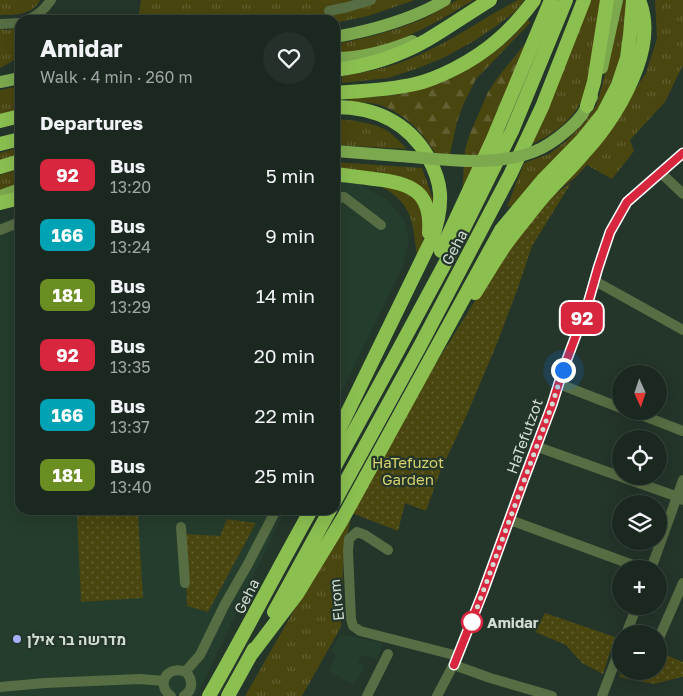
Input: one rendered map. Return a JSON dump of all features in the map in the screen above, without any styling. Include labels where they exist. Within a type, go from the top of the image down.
[{"type":"highway","points":[[340,93],[415,84],[449,72],[478,56],[498,41],[534,0]]},
{"type":"highway","points":[[393,360],[462,210],[551,0]]},
{"type":"highway","name":"Geha","points":[[340,457],[463,230],[512,131],[566,0]]},
{"type":"highway","name":"Geha","points":[[340,493],[510,175],[542,107],[584,0]]},
{"type":"highway","points":[[587,106],[594,82],[607,0]]},
{"type":"highway","points":[[250,656],[297,594],[332,538],[501,230],[529,196],[582,140],[607,106],[618,85],[627,58],[633,0]]},
{"type":"highway","points":[[417,384],[505,245],[532,210],[599,135],[620,105],[636,69],[643,43],[644,20],[639,0]]},
{"type":"highway","points":[[340,69],[370,64],[397,54],[428,39],[486,2]]},
{"type":"highway","points":[[340,108],[364,110],[392,120],[409,132],[416,138],[433,165],[440,192],[438,220],[431,241],[340,428]]},
{"type":"highway","points":[[0,121],[15,117]]},
{"type":"highway","points":[[0,128],[15,125]]},
{"type":"highway","points":[[0,144],[15,140]]},
{"type":"highway","points":[[0,166],[15,162]]},
{"type":"highway","points":[[340,175],[393,181],[418,192],[425,202],[428,213],[428,235],[425,254]]},
{"type":"highway","points":[[0,203],[15,199]]},
{"type":"highway","points":[[268,588],[301,515]]},
{"type":"highway","name":"Geha","points":[[209,696],[308,515]]},
{"type":"highway","points":[[228,696],[327,515]]},
{"type":"main road","points":[[340,36],[390,25],[445,0]]},
{"type":"main road","points":[[340,151],[465,160],[502,159],[529,153],[552,143],[576,122],[593,96],[600,77],[617,0]]},
{"type":"main road","points":[[340,58],[367,55],[388,50],[464,16]]},
{"type":"main road","points":[[0,82],[15,79]]},
{"type":"main road","points":[[0,196],[15,190]]},
{"type":"street","points":[[36,15],[45,9],[51,0]]},
{"type":"street","points":[[329,11],[371,0]]},
{"type":"street","points":[[0,24],[15,23]]},
{"type":"street","name":"HaTefutzot","points":[[437,696],[456,661],[510,520],[588,303],[610,232],[627,202],[683,153]]},
{"type":"street","points":[[661,173],[683,194]]},
{"type":"street","points":[[340,198],[344,198],[381,225]]},
{"type":"street","points":[[0,230],[15,224]]},
{"type":"street","points":[[594,281],[683,330]]},
{"type":"street","points":[[559,384],[612,405]]},
{"type":"street","points":[[654,420],[683,431]]},
{"type":"street","points":[[536,446],[680,498]]},
{"type":"street","points":[[655,560],[680,498],[683,480]]},
{"type":"street","points":[[185,672],[200,656],[225,604],[273,515]]},
{"type":"street","points":[[510,520],[619,560]]},
{"type":"street","points":[[182,527],[185,583]]},
{"type":"street","name":"Elrom","points":[[388,550],[357,532],[349,539],[350,612],[353,626],[360,630],[456,661]]},
{"type":"street","points":[[665,625],[683,583]]},
{"type":"street","points":[[367,696],[388,654]]},
{"type":"street","points":[[456,661],[490,678],[552,696]]},
{"type":"street","points":[[171,696],[165,690],[164,681],[166,676],[173,670],[178,670],[185,672],[190,677],[192,686],[184,696]]},
{"type":"street","points":[[602,696],[612,670]]},
{"type":"street","points":[[0,687],[140,679],[164,681]]},
{"type":"shaded area","points":[[340,182],[358,184],[389,201],[405,222],[409,241],[403,266],[340,395]]},
{"type":"shaded area","points":[[15,217],[15,515],[283,515],[197,696],[0,696],[0,222]]},
{"type":"shaded area","points":[[341,634],[383,643],[377,659],[361,655],[358,663],[363,665],[363,671],[353,685],[329,671],[336,655],[331,651]]},
{"type":"green space","points":[[0,0],[40,0],[33,9],[23,13],[0,15]]},
{"type":"green space","points":[[141,0],[415,0],[368,16],[340,22],[340,15],[139,15]]},
{"type":"green space","points":[[457,0],[474,0],[404,38],[374,48],[340,53],[340,43],[395,29],[429,16]]},
{"type":"green space","points":[[518,0],[524,0],[515,12],[474,41],[443,58],[388,78],[342,83],[342,76],[387,67],[432,49]]},
{"type":"green space","points":[[590,0],[601,0],[593,57],[583,97],[573,115],[563,125],[532,144]]},
{"type":"green space","points":[[622,0],[628,0],[625,31],[618,68],[601,107],[585,129],[514,206],[507,207],[524,163],[549,154],[566,141],[584,123],[596,106]]},
{"type":"green space","points":[[655,0],[683,0],[683,65],[665,102],[630,140],[634,151],[612,179],[587,165],[575,178],[550,196],[630,97],[646,73],[657,39]]},
{"type":"green space","points":[[528,19],[530,23],[476,79],[457,122],[450,154],[435,153],[414,126],[393,111],[376,104],[350,102],[348,98],[394,95],[442,82],[485,59],[513,37]]},
{"type":"green space","points":[[0,29],[15,29],[15,60],[0,68]]},
{"type":"green space","points":[[528,40],[462,196],[465,150],[469,136],[488,92]]},
{"type":"green space","points":[[15,87],[15,110],[0,114],[0,90]]},
{"type":"green space","points":[[340,119],[380,127],[392,134],[407,149],[340,145]]},
{"type":"green space","points":[[15,148],[15,156],[0,160],[0,153]]},
{"type":"green space","points":[[340,162],[422,168],[433,199],[435,211],[425,193],[340,172]]},
{"type":"green space","points":[[15,170],[15,187],[0,192],[0,175]]},
{"type":"green space","points":[[373,182],[396,187],[419,200],[424,223],[423,241],[417,256],[414,230],[408,211],[396,196]]},
{"type":"green space","name":"HaTefuzot Garden","points":[[571,183],[532,246],[496,346],[440,472],[426,511],[405,503],[398,531],[349,512],[400,421],[501,259],[549,197]]},
{"type":"green space","points":[[77,515],[138,515],[143,598],[81,602]]},
{"type":"green space","points":[[227,519],[256,523],[208,612],[187,606],[185,534],[220,536]]},
{"type":"green space","points":[[351,519],[344,550],[341,627],[302,696],[245,696],[309,584]]},
{"type":"green space","points":[[545,613],[612,636],[612,646],[603,674],[582,663],[566,645],[535,632]]},
{"type":"green space","points":[[667,655],[683,662],[683,677],[654,684],[634,680],[667,680]]},
{"type":"bus line","name":"92","points":[[454,665],[552,405],[588,303],[610,232],[627,202],[683,153]]},
{"type":"place","name":"Amidar","points":[[472,622]]},
{"type":"place","name":"מדרשה בר אילן","points":[[17,639]]},
{"type":"route","points":[[472,622],[470,627],[552,405],[563,370]]}]
